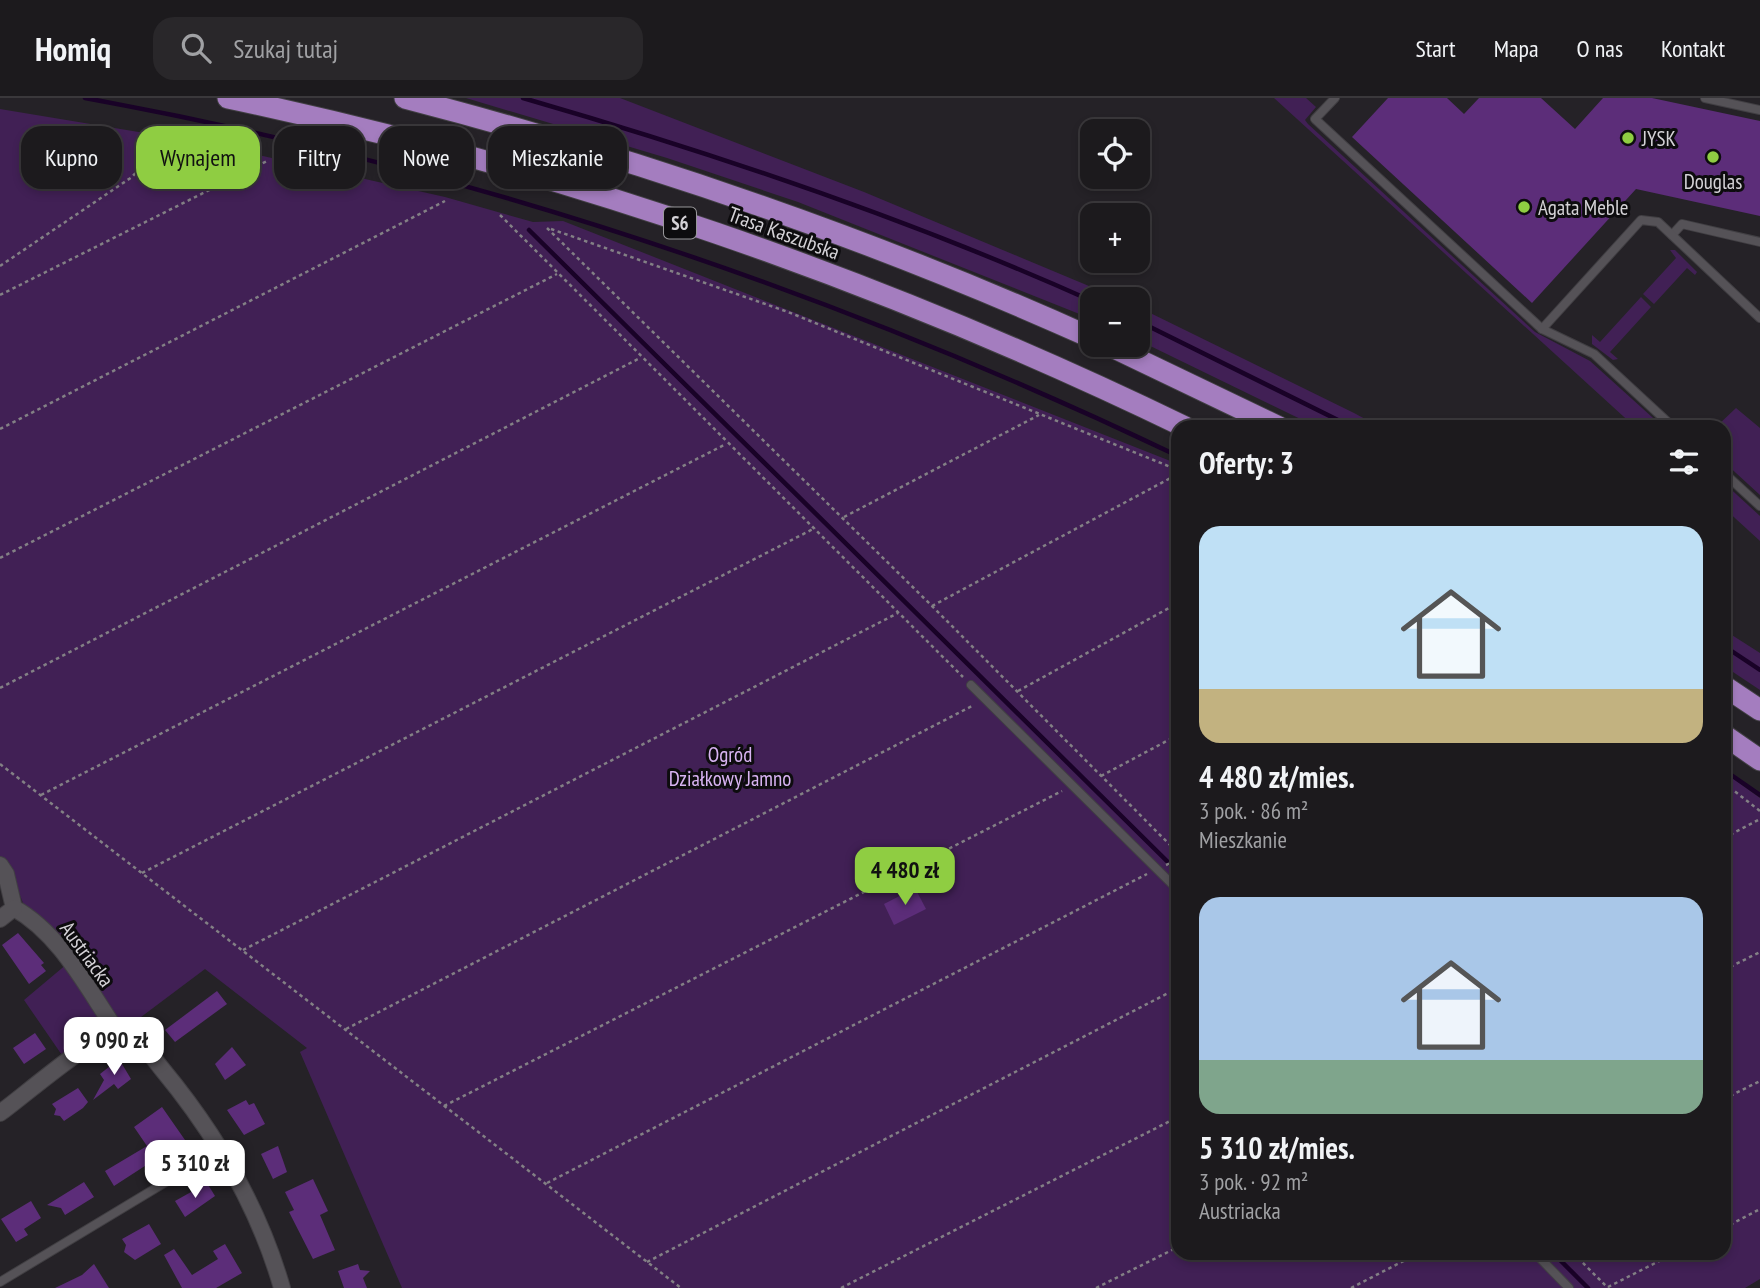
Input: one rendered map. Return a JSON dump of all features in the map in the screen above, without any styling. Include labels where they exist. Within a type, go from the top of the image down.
[{"type":"highway","name":"Trasa Kaszubska","points":[[228,98],[507,169],[705,231],[965,327],[1171,421]]},
{"type":"highway","name":"Trasa Kaszubska","points":[[405,98],[582,146],[789,215],[969,285],[1080,333]]},
{"type":"highway","points":[[1133,357],[1264,420]]},
{"type":"highway","points":[[1731,691],[1760,710]]},
{"type":"highway","points":[[1731,740],[1760,760]]},
{"type":"street","points":[[0,865],[6,874],[14,908],[0,919]]},
{"type":"street","name":"Austriacka","points":[[14,908],[36,920],[118,1033],[137,1039],[190,1103],[219,1150],[273,1255],[281,1287]]},
{"type":"street","points":[[0,1114],[101,1038],[118,1033]]},
{"type":"lane","points":[[1335,98],[1315,120],[1542,328],[1594,354],[1666,420]]},
{"type":"lane","points":[[1705,98],[1760,110]]},
{"type":"lane","points":[[1542,328],[1641,219],[1658,222],[1760,318]]},
{"type":"lane","points":[[1672,235],[1682,224],[1760,242]]},
{"type":"lane","points":[[1731,479],[1760,506]]},
{"type":"lane","points":[[971,685],[1171,883]]},
{"type":"lane","points":[[0,1282],[219,1150]]},
{"type":"lane","points":[[1542,1260],[1569,1288]]},
{"type":"path","points":[[0,295],[269,160]]},
{"type":"path","points":[[0,266],[132,177],[136,168]]},
{"type":"path","points":[[0,429],[445,201]]},
{"type":"path","points":[[500,215],[726,444],[815,528],[971,685]]},
{"type":"path","points":[[1171,469],[788,312],[547,228],[932,606],[1171,846]]},
{"type":"path","points":[[0,558],[557,274]]},
{"type":"path","points":[[0,688],[640,358]]},
{"type":"path","points":[[843,518],[1039,415]]},
{"type":"path","points":[[41,795],[726,444]]},
{"type":"path","points":[[932,606],[1171,476]]},
{"type":"path","points":[[142,873],[815,528]]},
{"type":"path","points":[[1017,691],[1171,607]]},
{"type":"path","points":[[243,950],[898,613]]},
{"type":"path","points":[[346,1029],[984,699]]},
{"type":"path","points":[[1101,776],[1171,739]]},
{"type":"path","points":[[0,764],[681,1288]]},
{"type":"path","points":[[444,1106],[1072,785]]},
{"type":"path","points":[[1731,788],[1760,811]]},
{"type":"path","points":[[1731,834],[1760,819]]},
{"type":"path","points":[[547,1183],[1171,863]]},
{"type":"path","points":[[1731,966],[1760,952]]},
{"type":"path","points":[[647,1262],[1171,992]]},
{"type":"path","points":[[1731,1096],[1760,1081]]},
{"type":"path","points":[[841,1288],[1171,1121]]},
{"type":"path","points":[[1731,1224],[1760,1209]]},
{"type":"path","points":[[1096,1288],[1171,1250]]},
{"type":"path","points":[[1351,1288],[1405,1260]]},
{"type":"path","points":[[1580,1260],[1608,1288],[1662,1260]]},
{"type":"green space","points":[[466,98],[620,98],[864,192],[1091,287],[1080,287],[1080,314],[798,202],[627,146],[627,126],[560,126]]},
{"type":"green space","points":[[1274,98],[1306,98],[1316,107],[1305,120],[1308,124],[1535,332],[1590,361],[1655,420],[1627,420]]},
{"type":"green space","name":"Ogród Działkowy Jamno","points":[[0,109],[102,126],[21,126],[21,189],[122,189],[122,129],[136,132],[136,189],[260,189],[260,155],[274,159],[274,189],[365,189],[365,179],[379,182],[379,189],[409,189],[533,222],[563,221],[1171,461],[1171,1260],[1731,1260],[1731,777],[1760,798],[1760,1279],[1745,1288],[402,1288],[300,1052],[307,1048],[205,969],[141,1017],[64,1058],[24,1000],[74,958],[55,932],[23,903],[11,873],[0,857]]},
{"type":"green space","points":[[1670,250],[1675,250],[1697,272],[1695,275],[1687,268],[1654,304],[1643,294],[1676,258]]},
{"type":"green space","points":[[1641,297],[1651,307],[1610,352],[1618,359],[1613,360],[1592,344],[1592,335],[1600,342]]},
{"type":"green space","points":[[1150,313],[1367,420],[1303,420],[1150,346]]},
{"type":"green space","points":[[1736,408],[1760,428],[1760,495],[1731,468],[1731,420],[1723,420]]},
{"type":"green space","points":[[1731,489],[1760,516],[1760,541],[1731,514]]},
{"type":"green space","points":[[1731,634],[1760,653],[1760,690],[1731,671]]},
{"type":"building","name":"Agata Meble","points":[[1388,98],[1447,98],[1464,114],[1479,98],[1541,98],[1575,129],[1603,98],[1652,98],[1760,121],[1760,216],[1636,189],[1532,303],[1352,137]]},
{"type":"building","points":[[915,888],[926,909],[894,925],[884,904]]},
{"type":"building","points":[[18,933],[44,963],[41,965],[46,971],[29,984],[2,945]]},
{"type":"building","points":[[217,991],[227,1004],[175,1042],[165,1030]]},
{"type":"building","points":[[35,1033],[46,1049],[24,1064],[13,1048]]},
{"type":"building","points":[[232,1047],[246,1065],[225,1080],[215,1064]]},
{"type":"building","points":[[119,1059],[131,1079],[118,1089],[114,1084],[93,1100],[104,1080],[100,1074]]},
{"type":"building","points":[[78,1088],[88,1102],[83,1108],[64,1121],[60,1116],[54,1115],[56,1109],[52,1104]]},
{"type":"building","points":[[246,1100],[249,1105],[254,1103],[265,1124],[244,1135],[227,1110]]},
{"type":"building","points":[[162,1107],[185,1140],[114,1186],[105,1171],[147,1146],[134,1127]]},
{"type":"building","points":[[278,1146],[287,1172],[273,1179],[261,1154]]},
{"type":"building","points":[[313,1179],[328,1211],[320,1215],[335,1250],[313,1259],[289,1212],[294,1210],[285,1192]]},
{"type":"building","points":[[84,1182],[94,1197],[65,1215],[61,1208],[47,1205]]},
{"type":"building","points":[[207,1183],[215,1196],[185,1217],[175,1201]]},
{"type":"building","points":[[31,1201],[41,1218],[24,1229],[28,1235],[16,1242],[1,1219]]},
{"type":"building","points":[[149,1224],[161,1244],[135,1260],[124,1252],[126,1245],[122,1239]]},
{"type":"building","points":[[225,1244],[242,1273],[216,1288],[182,1288],[164,1255],[174,1249],[192,1275],[218,1259],[213,1251]]},
{"type":"building","points":[[94,1264],[109,1288],[55,1288],[82,1275]]},
{"type":"building","points":[[358,1264],[360,1270],[370,1271],[363,1278],[367,1288],[344,1288],[338,1271]]},
{"type":"waterway","points":[[85,98],[227,126],[367,160],[506,198],[643,241],[780,288],[914,340],[1047,396],[1171,453]]},
{"type":"waterway","points":[[523,98],[811,189],[952,242],[1080,296]]},
{"type":"waterway","points":[[529,230],[1171,865]]},
{"type":"waterway","points":[[1150,327],[1338,420]]},
{"type":"waterway","points":[[1731,651],[1760,670]]},
{"type":"waterway","points":[[1731,775],[1760,795]]},
{"type":"waterway","points":[[1560,1260],[1588,1288]]},
{"type":"place","name":"JYSK","points":[[1628,138]]},
{"type":"place","name":"Douglas","points":[[1713,157]]},
{"type":"place","name":"Agata Meble","points":[[1524,207]]}]
